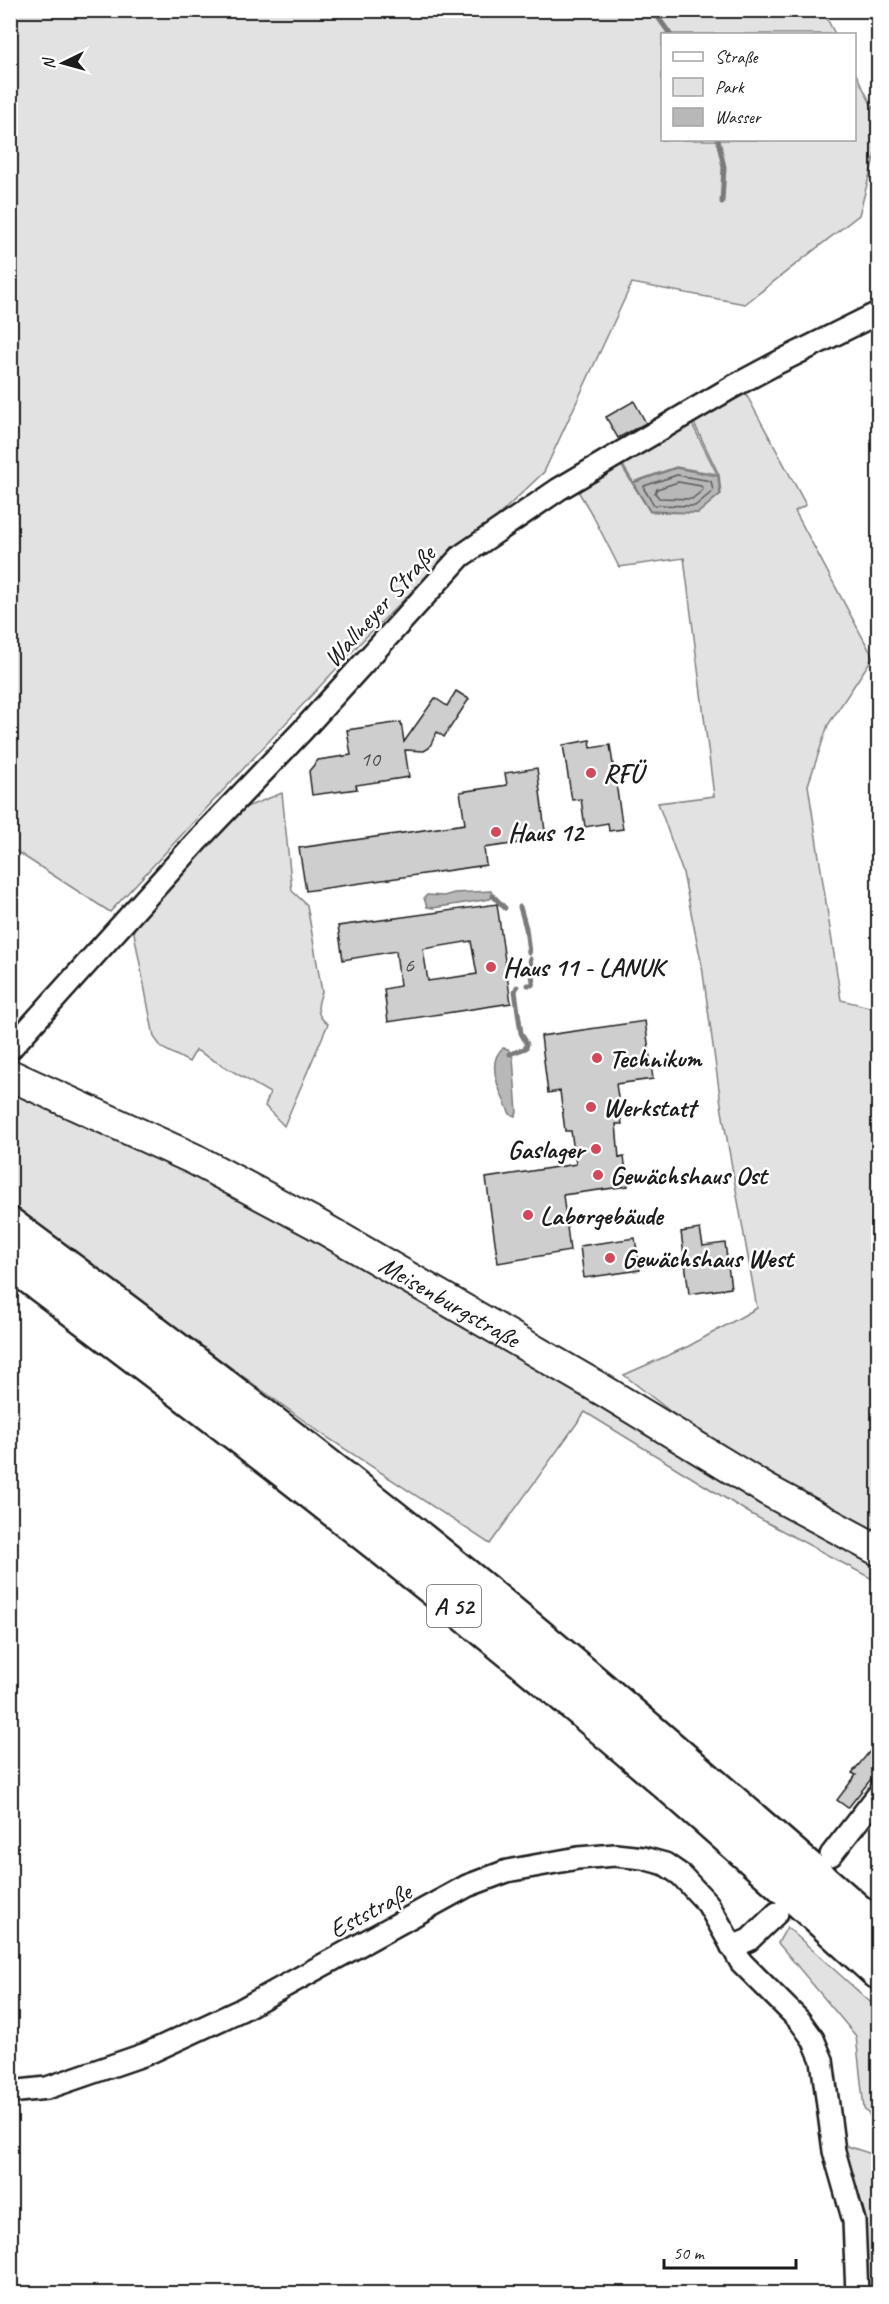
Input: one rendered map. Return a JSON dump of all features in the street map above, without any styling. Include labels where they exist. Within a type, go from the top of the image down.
[{"type":"highway","name":"A 52","points":[[10,1225],[192,1360],[400,1523],[602,1688],[879,1929]]},
{"type":"highway","name":"A 52","points":[[10,1262],[174,1385],[407,1568],[587,1716],[879,1972]]},
{"type":"main road","name":"Meisenburgstraße","points":[[10,1076],[194,1160],[316,1224],[606,1392],[767,1491],[879,1550]]},
{"type":"street","name":"Wallneyer Straße","points":[[10,1049],[189,849],[302,731],[461,556],[559,489],[734,386],[879,313]]},
{"type":"street","points":[[831,1855],[879,1795]]},
{"type":"street","name":"Eststraße","points":[[10,2092],[47,2088],[146,2054],[241,2010],[467,1886],[507,1871],[578,1858],[615,1855],[643,1858],[665,1864],[681,1875],[708,1904],[741,1962],[800,2021],[813,2039],[822,2060],[834,2151],[854,2221],[857,2294]]},
{"type":"street","points":[[732,1947],[749,1940],[777,1913]]},
{"type":"green space","points":[[10,11],[823,11],[834,33],[661,33],[661,141],[856,141],[856,74],[878,118],[877,147],[859,215],[745,304],[632,283],[544,472],[477,536],[427,577],[364,639],[110,912],[11,848]]},
{"type":"green space","points":[[746,394],[806,505],[795,511],[873,657],[828,725],[808,785],[841,1000],[878,1009],[878,1548],[769,1489],[624,1375],[689,1346],[757,1308],[722,1111],[702,966],[683,873],[658,803],[714,796],[684,558],[619,567],[578,491],[621,465],[650,512],[698,513],[721,494],[719,475],[693,421]]},
{"type":"green space","points":[[691,422],[717,474],[676,467],[633,482],[622,464]]},
{"type":"green space","points":[[282,793],[292,891],[307,905],[322,992],[318,1010],[328,1024],[284,1126],[265,1106],[270,1093],[196,1050],[189,1062],[162,1048],[154,1037],[133,928],[229,814]]},
{"type":"green space","points":[[11,1078],[99,1121],[878,1552],[878,1582],[751,1514],[585,1412],[490,1544],[325,1436],[11,1208]]},
{"type":"green space","points":[[787,1927],[878,2009],[878,2125],[864,2109],[856,2036],[778,1943]]},
{"type":"green space","points":[[841,2144],[878,2156],[878,2293],[862,2293]]},
{"type":"water","points":[[676,468],[718,476],[720,494],[698,513],[650,511],[633,483]]},
{"type":"water","points":[[491,891],[493,896],[490,899],[433,908],[427,907],[424,898],[427,895],[444,896],[454,893]]},
{"type":"water","points":[[503,1048],[508,1049],[513,1058],[517,1112],[515,1116],[510,1114],[496,1080],[495,1062]]},
{"type":"building","points":[[634,401],[646,423],[618,438],[606,417]]},
{"type":"building","points":[[456,691],[469,699],[444,737],[437,732],[429,748],[424,751],[405,750],[409,777],[356,785],[357,789],[312,795],[309,771],[318,760],[351,755],[347,730],[401,722],[404,742],[435,698],[447,706]]},
{"type":"building","name":"RFÜ","points":[[590,740],[591,748],[610,745],[623,829],[609,831],[608,823],[585,827],[581,799],[572,800],[563,745]]},
{"type":"building","name":"Haus 12","points":[[537,768],[546,839],[484,848],[486,865],[306,891],[299,848],[465,824],[460,792],[507,785],[505,773]]},
{"type":"building","name":"Haus 11 - LANUK","points":[[497,904],[511,1003],[388,1022],[384,989],[400,986],[396,951],[343,960],[338,926]],"holes":[[[471,941],[477,974],[428,981],[423,949]]]},
{"type":"building","points":[[645,1021],[653,1079],[616,1084],[622,1124],[616,1124],[619,1158],[624,1157],[628,1186],[563,1195],[570,1251],[498,1263],[486,1178],[576,1164],[571,1131],[565,1131],[560,1091],[548,1093],[541,1036]]},
{"type":"building","points":[[700,1229],[703,1246],[725,1243],[731,1288],[689,1294],[681,1232]]},
{"type":"building","name":"Gewächshaus West","points":[[635,1238],[640,1270],[584,1278],[580,1246]]},
{"type":"building","points":[[879,1740],[879,1769],[848,1808],[837,1800],[856,1775],[852,1773]]},
{"type":"waterway","points":[[653,10],[669,33]]},
{"type":"waterway","points":[[718,141],[724,167],[722,202]]},
{"type":"waterway","points":[[493,896],[505,908]]},
{"type":"waterway","points":[[520,907],[526,928],[529,953]]},
{"type":"waterway","points":[[528,985],[532,985],[533,982],[530,959]]},
{"type":"waterway","points":[[510,1054],[526,1048],[527,1044],[521,1033],[515,991],[517,987]]},
{"type":"place","name":"RFÜ","points":[[591,773]]},
{"type":"place","name":"Haus 12","points":[[496,832]]},
{"type":"place","name":"Haus 11 - LANUK","points":[[491,967]]},
{"type":"place","name":"Technikum","points":[[597,1058]]},
{"type":"place","name":"Werkstatt","points":[[591,1107]]},
{"type":"place","name":"Gaslager","points":[[596,1149]]},
{"type":"place","name":"Gewächshaus Ost","points":[[598,1175]]},
{"type":"place","name":"Laborgebäude","points":[[528,1215]]},
{"type":"place","name":"Gewächshaus West","points":[[610,1258]]}]
